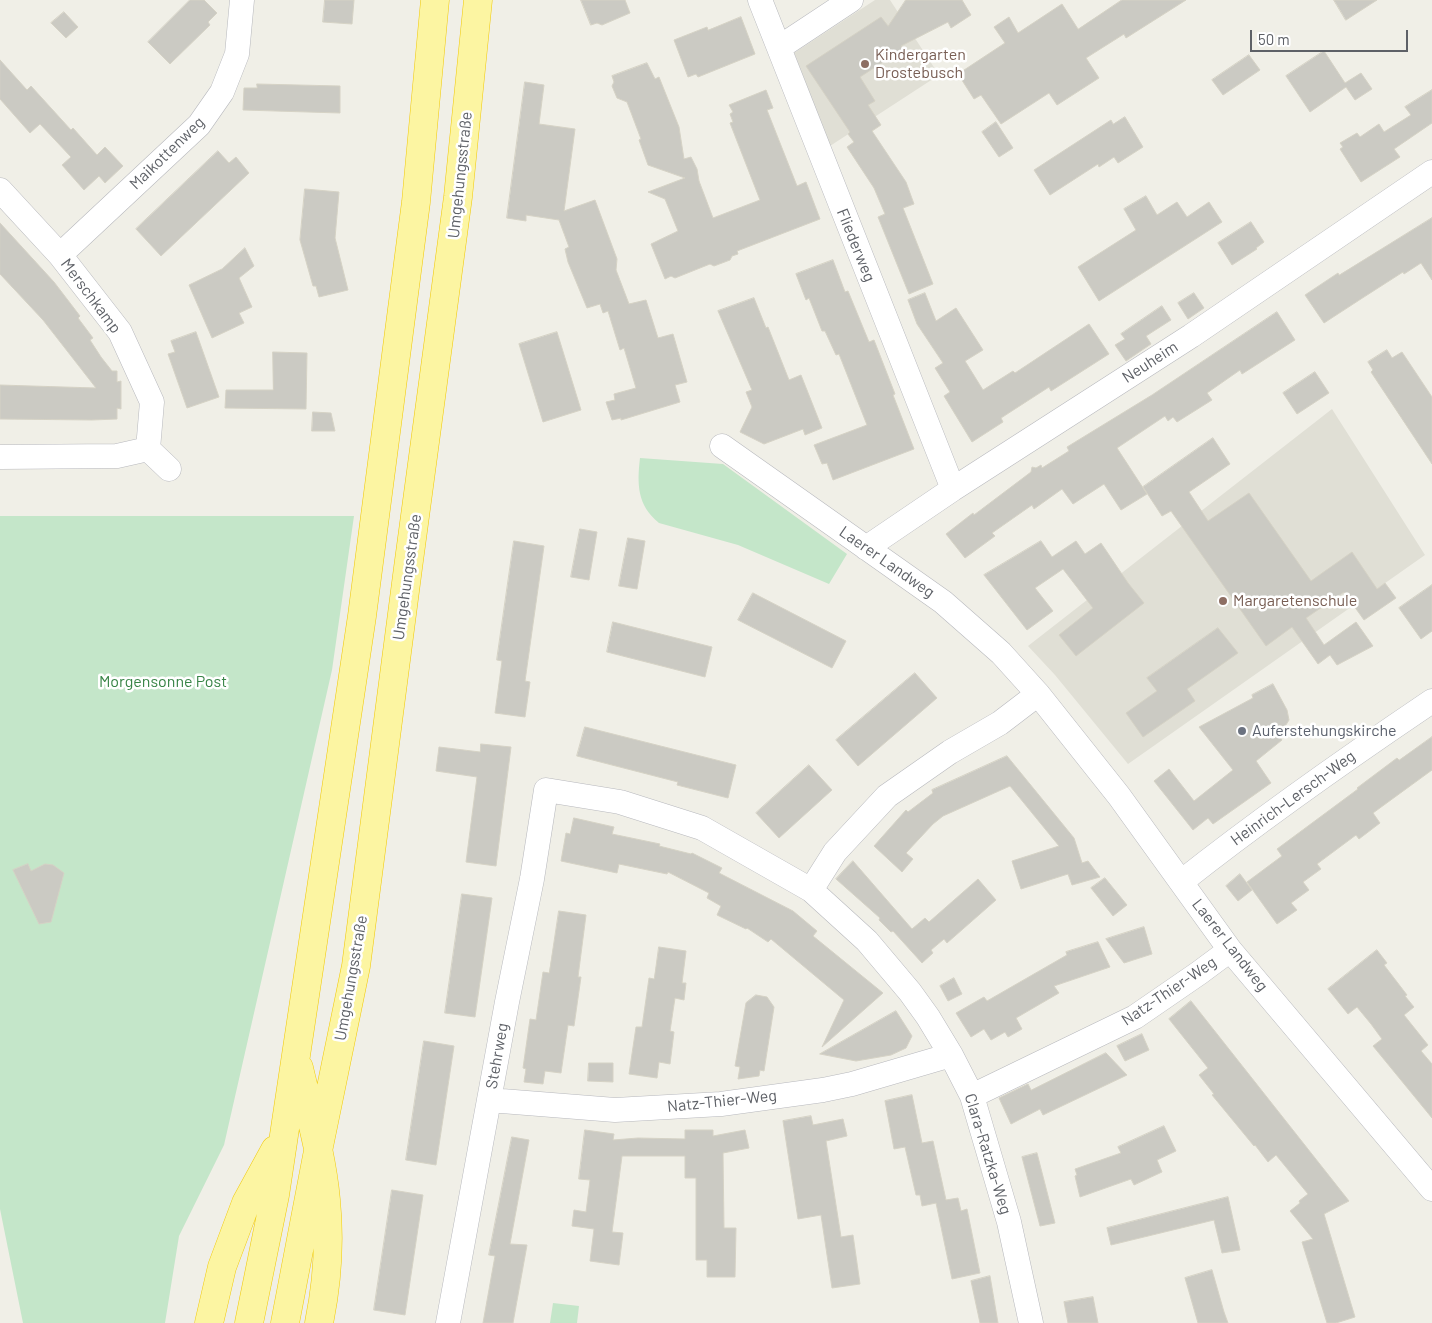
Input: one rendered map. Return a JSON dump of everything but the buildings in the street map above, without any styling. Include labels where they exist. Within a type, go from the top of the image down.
[{"type":"highway","name":"Umgehungsstraße","points":[[249,1323],[275,1195],[362,616],[416,202],[435,0]]},
{"type":"highway","name":"Umgehungsstraße","points":[[286,1323],[318,1151],[358,956],[458,197],[478,0]]},
{"type":"highway","name":"Umgehungsstraße","points":[[295,1053],[318,1151]]},
{"type":"highway","points":[[209,1323],[222,1266],[246,1203],[283,1136]]},
{"type":"highway","points":[[318,1151],[326,1200],[327,1250],[323,1304],[319,1323]]},
{"type":"street","name":"Maikottenweg","points":[[60,255],[199,125],[222,92],[237,54],[242,0]]},
{"type":"street","name":"Fliederweg","points":[[760,0],[953,489]]},
{"type":"street","points":[[780,47],[851,0]]},
{"type":"street","name":"Neuheim","points":[[866,548],[953,489],[1191,336],[1432,172]]},
{"type":"street","name":"Merschkamp","points":[[0,190],[60,255],[120,332],[152,402],[148,449]]},
{"type":"street","name":"Laerer Landweg","points":[[722,446],[943,602],[1000,653],[1038,694],[1119,796],[1230,950],[1432,1189]]},
{"type":"street","points":[[0,457],[117,456],[148,449],[169,469]]},
{"type":"street","points":[[811,890],[835,852],[887,796],[950,752],[1000,723],[1038,694]]},
{"type":"street","name":"Heinrich-Lersch-Weg","points":[[1181,882],[1231,842],[1338,765],[1432,701]]},
{"type":"street","name":"Clara-Ratzka-Weg","points":[[546,790],[620,802],[702,828],[811,890],[874,948],[910,992],[951,1055],[972,1096],[1009,1222],[1031,1323]]},
{"type":"street","name":"Stehrweg","points":[[448,1323],[532,879],[546,790]]},
{"type":"street","name":"Natz-Thier-Weg","points":[[972,1096],[1134,1017],[1230,950]]},
{"type":"street","name":"Natz-Thier-Weg","points":[[489,1100],[615,1110],[721,1104],[823,1090],[852,1084],[951,1055]]},
{"type":"shaded area","name":"Kindergarten Drostebusch","points":[[875,0],[890,0],[939,75],[830,146],[794,53]]},
{"type":"shaded area","name":"Margaretenschule","points":[[1332,409],[1425,555],[1128,764],[1055,675],[1028,646]]},
{"type":"green space","points":[[640,458],[723,464],[847,554],[829,584],[738,545],[659,523],[646,509],[640,494]]},
{"type":"green space","name":"Morgensonne Post","points":[[0,516],[354,516],[332,670],[224,1145],[179,1236],[165,1323],[23,1323],[0,1209]]},
{"type":"green space","points":[[553,1303],[579,1306],[577,1323],[550,1323]]},
{"type":"place","name":"Kindergarten Drostebusch","points":[[865,64]]},
{"type":"place","name":"Margaretenschule","points":[[1223,601]]},
{"type":"place","name":"Auferstehungskirche","points":[[1242,731]]}]
